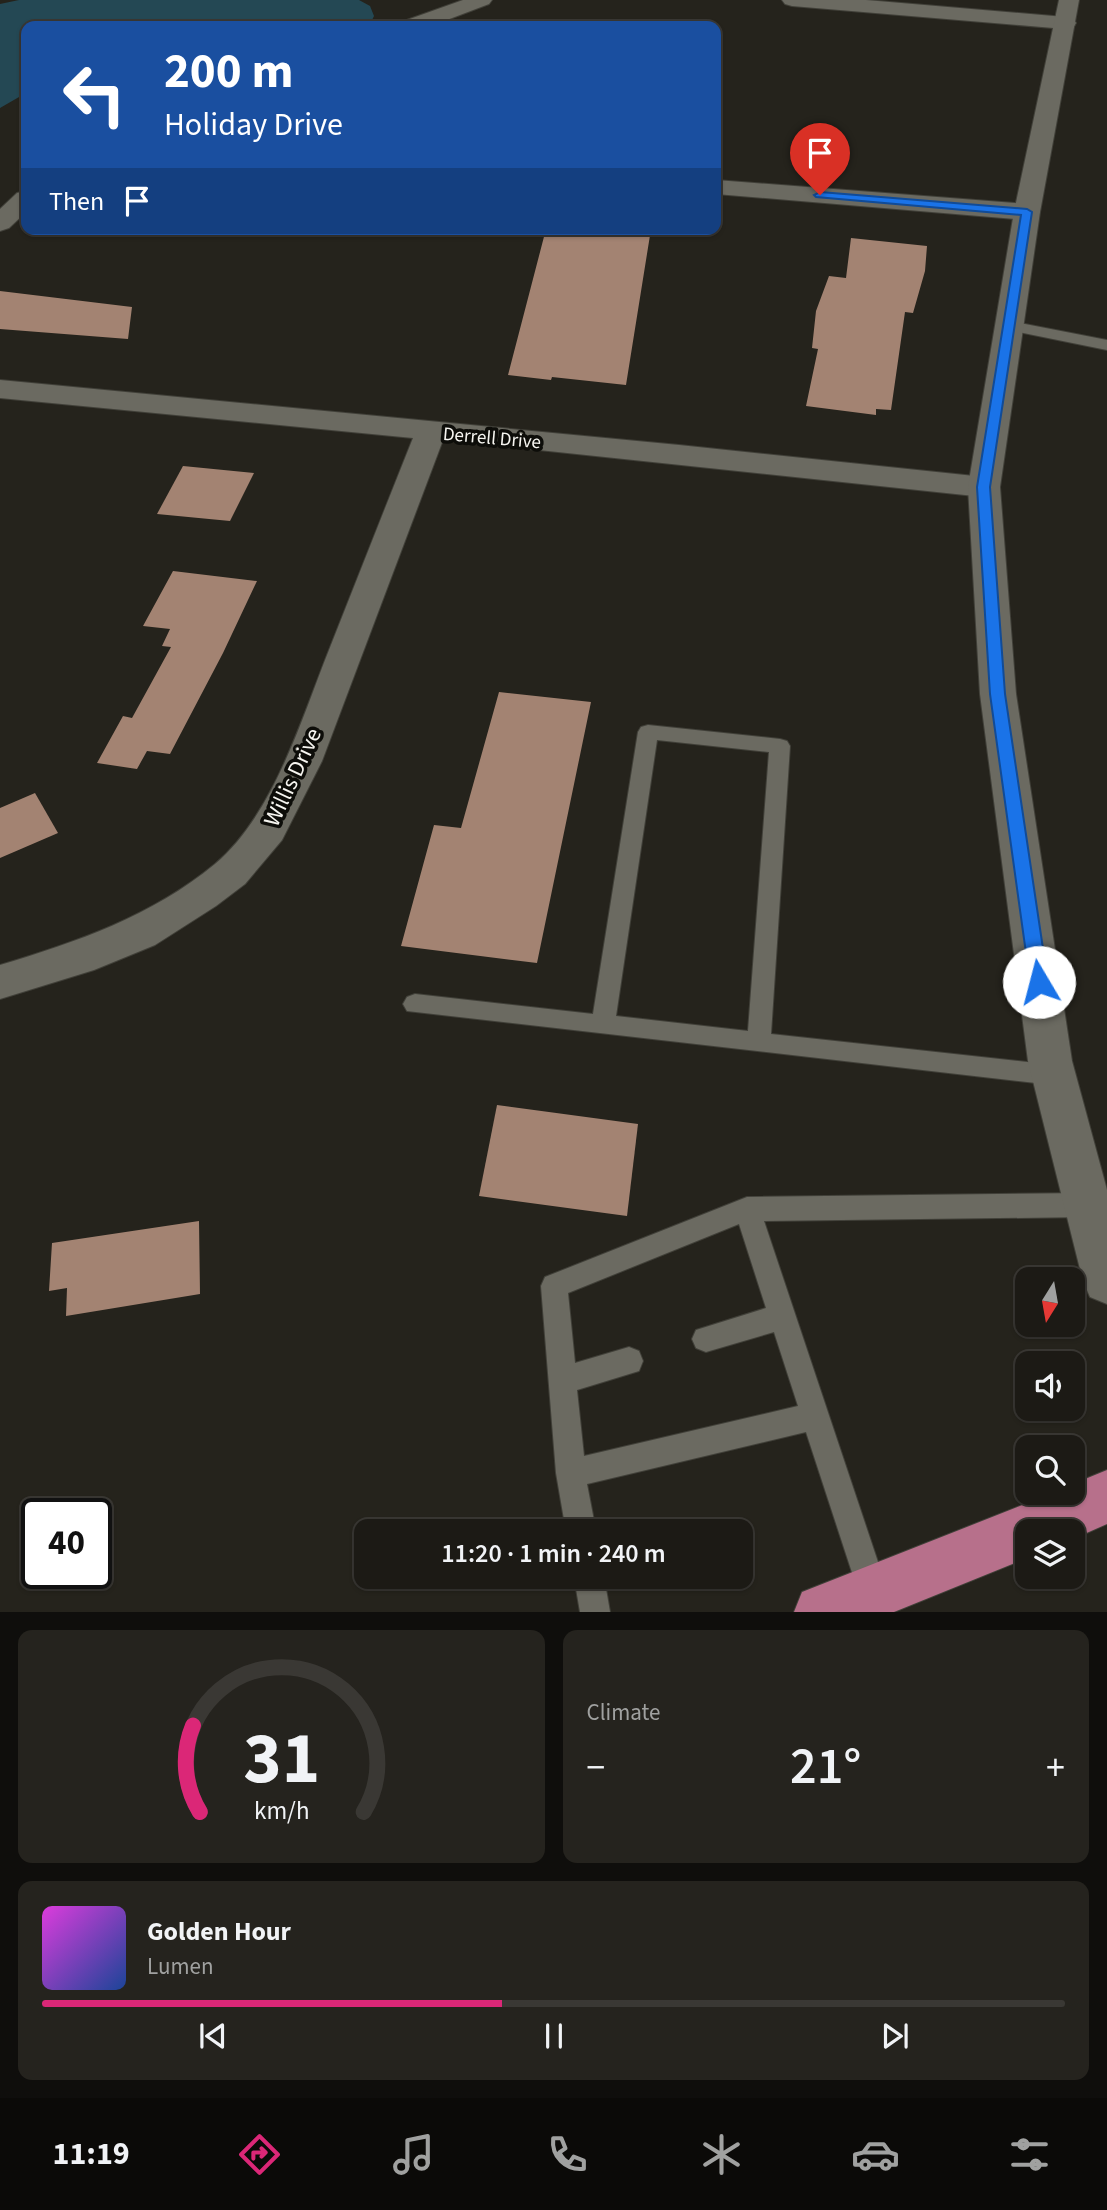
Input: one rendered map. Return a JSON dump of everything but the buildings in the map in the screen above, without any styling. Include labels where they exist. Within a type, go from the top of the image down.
[{"type":"main road","points":[[1055,1519],[1107,1497]]},
{"type":"main road","points":[[822,1612],[1015,1536]]},
{"type":"street","points":[[425,21],[482,0]]},
{"type":"street","points":[[792,0],[1067,11],[1027,212],[984,487],[998,694],[1054,1075],[1107,1281]]},
{"type":"street","points":[[721,187],[1027,212]]},
{"type":"street","points":[[0,223],[21,203]]},
{"type":"street","name":"Derrell Drive","points":[[0,389],[984,487]]},
{"type":"street","name":"Willis Drive","points":[[0,982],[79,958],[140,933],[202,895],[231,873],[268,830],[303,761],[431,431]]},
{"type":"lane","points":[[1009,326],[1107,345]]},
{"type":"lane","points":[[603,1024],[648,732],[780,746],[759,1041]]},
{"type":"lane","points":[[415,1003],[1054,1075]]},
{"type":"lane","points":[[579,1519],[571,1473],[554,1286],[747,1209],[1088,1205]]},
{"type":"lane","points":[[747,1209],[873,1592]]},
{"type":"lane","points":[[706,1339],[782,1317]]},
{"type":"lane","points":[[563,1380],[629,1361]]},
{"type":"lane","points":[[571,1473],[815,1416]]},
{"type":"lane","points":[[591,1589],[595,1612]]},
{"type":"water","points":[[19,0],[359,0],[370,6],[374,16],[372,21],[21,21],[21,96],[0,108],[0,4]]},
{"type":"route","points":[[820,195],[1027,212],[984,487],[998,694],[1039,982]]}]
